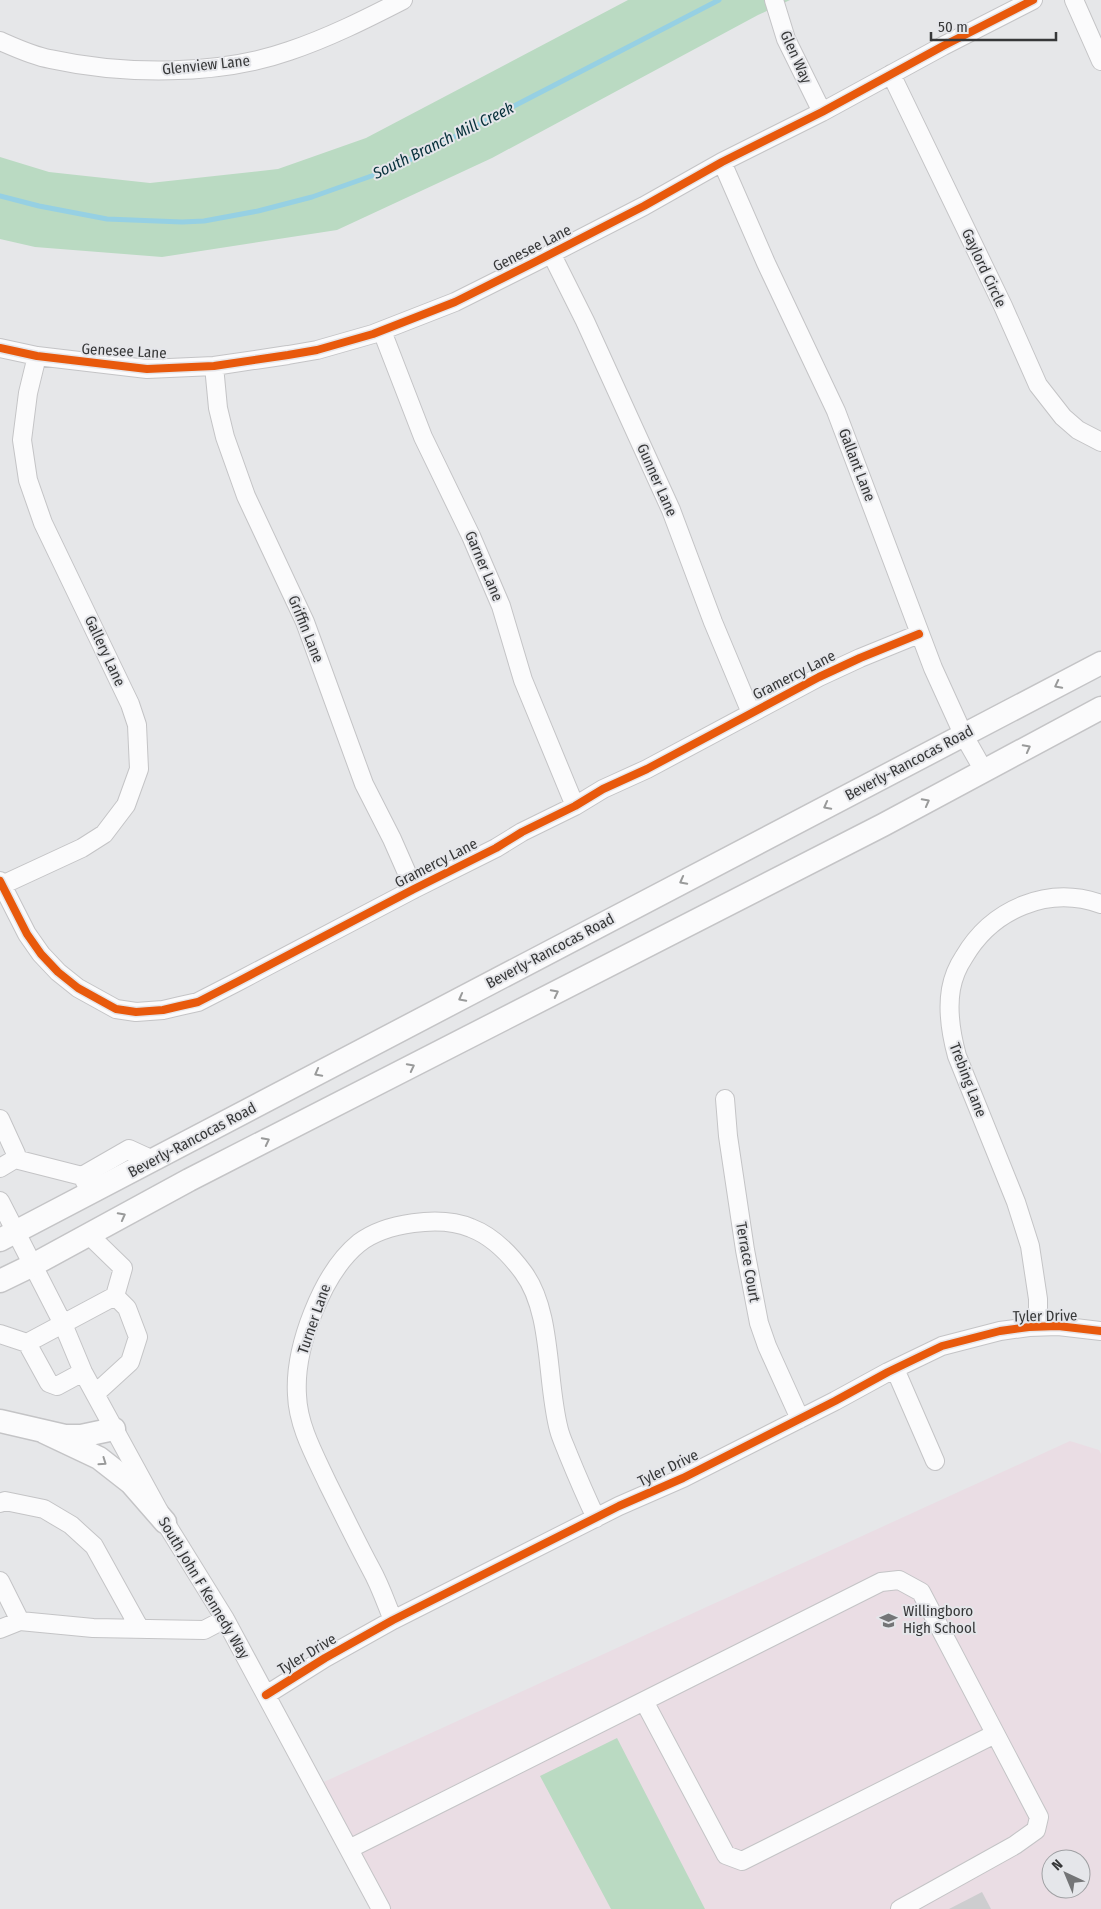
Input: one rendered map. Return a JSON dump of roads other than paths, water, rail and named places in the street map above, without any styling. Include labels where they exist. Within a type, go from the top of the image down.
[{"type":"main road","name":"Beverly-Rancocas Road","points":[[8,1236],[87,1184],[154,1160],[1101,663]]},
{"type":"main road","points":[[0,1280],[33,1265],[88,1234],[984,772],[1101,708]]},
{"type":"main road","points":[[0,1420],[64,1436],[81,1436],[114,1429]]},
{"type":"main road","points":[[44,1432],[99,1458],[131,1483],[165,1522]]},
{"type":"street","name":"Glen Way","points":[[774,0],[786,39],[822,112]]},
{"type":"street","name":"Genesee Lane","points":[[0,348],[90,364],[147,369],[214,366],[317,350],[382,331],[455,302],[644,206],[722,162],[822,112],[1033,0]]},
{"type":"street","points":[[1074,0],[1101,61]]},
{"type":"street","name":"Glenview Lane","points":[[0,41],[48,59],[109,68],[171,70],[200,68],[230,65],[288,52],[395,2]]},
{"type":"street","name":"Gaylord Circle","points":[[891,74],[986,271],[1038,385],[1063,417],[1078,430],[1101,442]]},
{"type":"street","name":"Gallant Lane","points":[[722,162],[847,437],[919,634],[963,734],[984,772]]},
{"type":"street","name":"Gunner Lane","points":[[551,253],[585,321],[664,494],[712,622],[751,713]]},
{"type":"street","name":"Garner Lane","points":[[382,331],[423,437],[471,536],[501,606],[523,680],[575,806]]},
{"type":"street","name":"Gallery Lane","points":[[1,883],[82,848],[104,834],[126,805],[139,769],[137,725],[130,704],[43,523],[28,480],[22,440],[28,393],[37,356]]},
{"type":"street","name":"Griffin Lane","points":[[214,366],[218,408],[224,437],[246,496],[305,622],[364,784],[392,839],[414,889]]},
{"type":"street","name":"Gramercy Lane","points":[[1,883],[27,934],[41,954],[58,972],[78,988],[116,1009],[136,1012],[163,1010],[198,1002],[840,667],[919,634]]},
{"type":"street","name":"Trebing Lane","points":[[1038,1327],[1038,1299],[1030,1246],[1016,1202],[957,1056],[950,1033],[951,987],[958,966],[970,946],[985,929],[1003,915],[1022,904],[1066,897],[1088,899],[1101,904]]},
{"type":"street","name":"Terrace Court","points":[[725,1099],[728,1136],[741,1223],[759,1323],[767,1346],[800,1419]]},
{"type":"street","points":[[0,1119],[16,1154],[8,1164],[87,1184]]},
{"type":"street","name":"South John F Kennedy Way","points":[[0,1201],[8,1236],[33,1265],[95,1394],[165,1522],[225,1618],[381,1909]]},
{"type":"street","name":"Turner Lane","points":[[393,1620],[373,1572],[310,1446],[301,1421],[297,1396],[298,1370],[310,1322],[329,1278],[343,1259],[360,1242],[402,1225],[448,1222],[470,1227],[497,1243],[523,1272],[534,1291],[540,1313],[559,1431],[596,1518]]},
{"type":"street","points":[[27,1343],[115,1296],[123,1268],[88,1234]]},
{"type":"street","points":[[95,1394],[130,1362],[138,1337],[126,1308],[115,1296]]},
{"type":"street","name":"Tyler Drive","points":[[266,1695],[393,1620],[596,1518],[683,1478],[942,1346],[1000,1330],[1058,1326],[1101,1331]]},
{"type":"street","points":[[0,1334],[27,1343],[49,1383],[57,1386],[84,1372]]},
{"type":"street","points":[[895,1369],[934,1462]]},
{"type":"street","points":[[0,1502],[5,1501],[44,1509],[71,1525],[83,1535],[94,1546],[140,1629]]},
{"type":"street","points":[[349,1849],[881,1582],[900,1580],[921,1592],[1039,1817],[1036,1830],[1015,1845],[900,1909]]},
{"type":"street","points":[[0,1581],[20,1621]]},
{"type":"street","points":[[0,1629],[20,1621],[93,1628],[204,1630],[225,1618]]},
{"type":"street","points":[[644,1701],[726,1854],[742,1861],[995,1734]]},
{"type":"waterway","name":"South Branch Mill Creek","points":[[0,196],[39,206],[107,219],[182,222],[204,221],[258,211],[312,197],[394,168],[719,0]]},
{"type":"place","name":"Willingboro High School","points":[[889,1620]]}]
